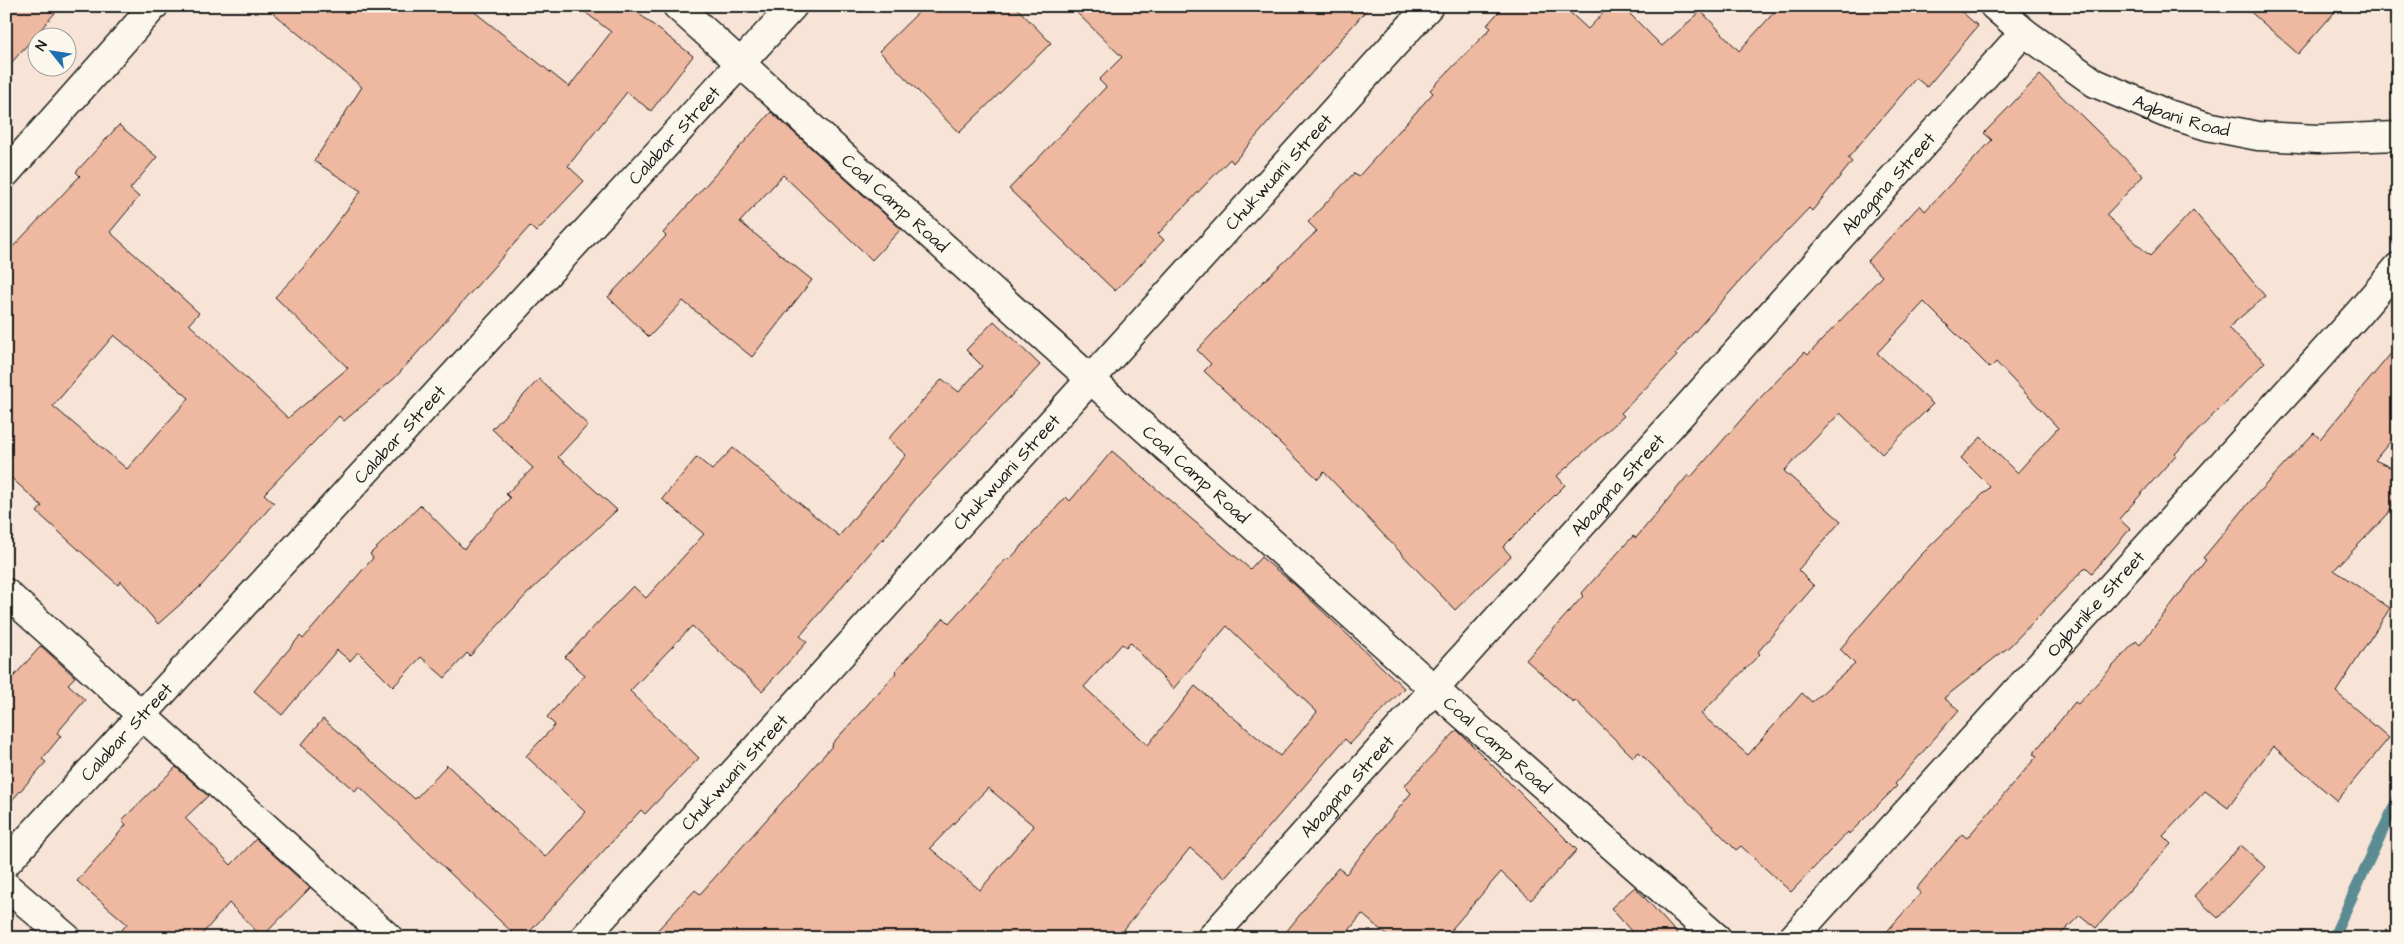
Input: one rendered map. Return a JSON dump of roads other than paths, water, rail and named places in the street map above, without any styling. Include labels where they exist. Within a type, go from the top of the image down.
[{"type":"street","points":[[6,173],[154,6]]},
{"type":"street","name":"Coal Camp Road","points":[[677,6],[1091,377],[1435,690],[1718,938]]},
{"type":"street","name":"Calabar Street","points":[[6,863],[141,714],[741,65],[793,6]]},
{"type":"street","name":"Chukwuani Street","points":[[584,938],[1429,6]]},
{"type":"street","name":"Agbani Road","points":[[1994,6],[2024,32],[2095,83],[2165,113],[2207,126],[2258,136],[2310,139],[2398,136]]},
{"type":"street","name":"Abagana Street","points":[[1211,938],[2024,32]]},
{"type":"street","name":"Ogbunike Street","points":[[1793,938],[2357,316],[2398,267]]},
{"type":"street","points":[[6,593],[389,938]]},
{"type":"street","points":[[6,886],[67,938]]},
{"type":"waterway","points":[[2333,938],[2398,798]]}]
